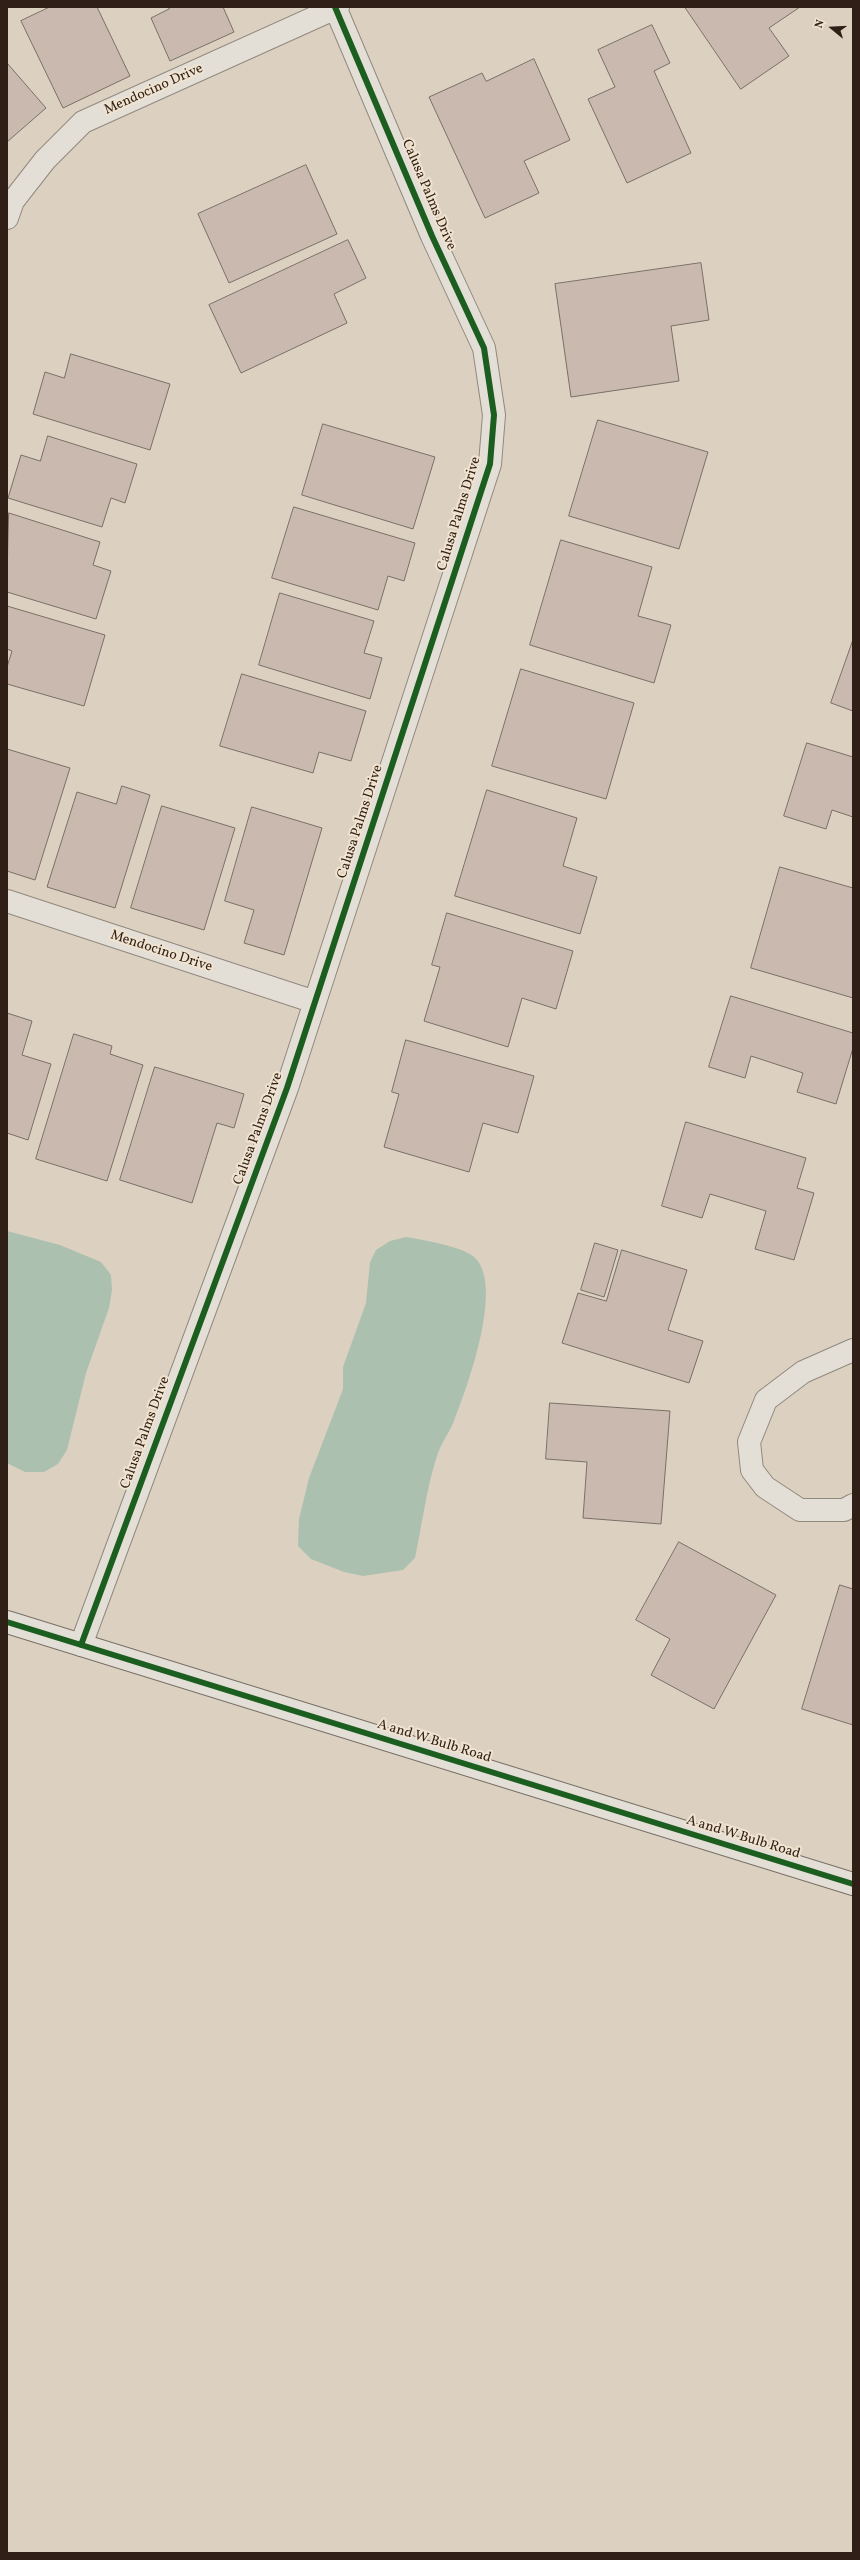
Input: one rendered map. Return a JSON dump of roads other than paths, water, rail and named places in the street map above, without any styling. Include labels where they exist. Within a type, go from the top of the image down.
[{"type":"street","name":"Mendocino Drive","points":[[7,218],[12,201],[45,160],[82,122],[336,7]]},
{"type":"street","name":"Calusa Palms Drive","points":[[81,1645],[284,1095],[490,464],[494,415],[484,348],[432,236],[336,7]]},
{"type":"street","name":"Mendocino Drive","points":[[7,901],[315,1002]]},
{"type":"street","points":[[853,1350],[803,1372],[766,1400],[749,1442],[752,1470],[765,1487],[800,1510],[844,1510],[853,1505]]},
{"type":"street","name":"A and W Bulb Road","points":[[7,1622],[853,1884]]}]
